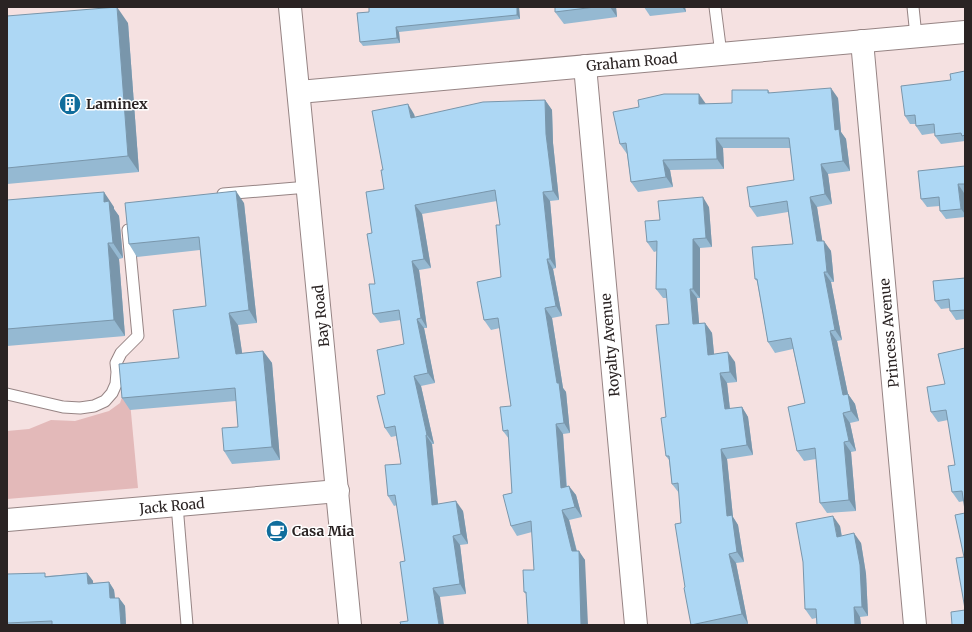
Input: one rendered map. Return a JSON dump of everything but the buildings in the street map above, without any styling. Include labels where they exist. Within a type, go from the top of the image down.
[{"type":"street","name":"Bay Road","points":[[290,7],[350,625]]},
{"type":"street","name":"Graham Road","points":[[299,92],[965,32]]},
{"type":"street","name":"Princess Avenue","points":[[862,41],[915,625]]},
{"type":"street","name":"Royalty Avenue","points":[[585,66],[636,625]]},
{"type":"street","name":"Jack Road","points":[[7,520],[338,491]]},
{"type":"lane","points":[[715,7],[721,54]]},
{"type":"lane","points":[[913,7],[916,36]]},
{"type":"lane","points":[[210,196],[308,187]]},
{"type":"lane","points":[[7,394],[63,407],[80,408],[94,406],[105,401],[112,393],[116,384],[116,363],[121,353],[138,336],[127,219]]},
{"type":"lane","points":[[176,505],[187,625]]},
{"type":"shaded area","points":[[128,380],[138,488],[7,499],[7,431],[29,429],[51,420],[75,421],[109,411],[120,403]]},
{"type":"place","name":"Laminex","points":[[70,104]]},
{"type":"place","name":"Casa Mia","points":[[277,531]]}]
